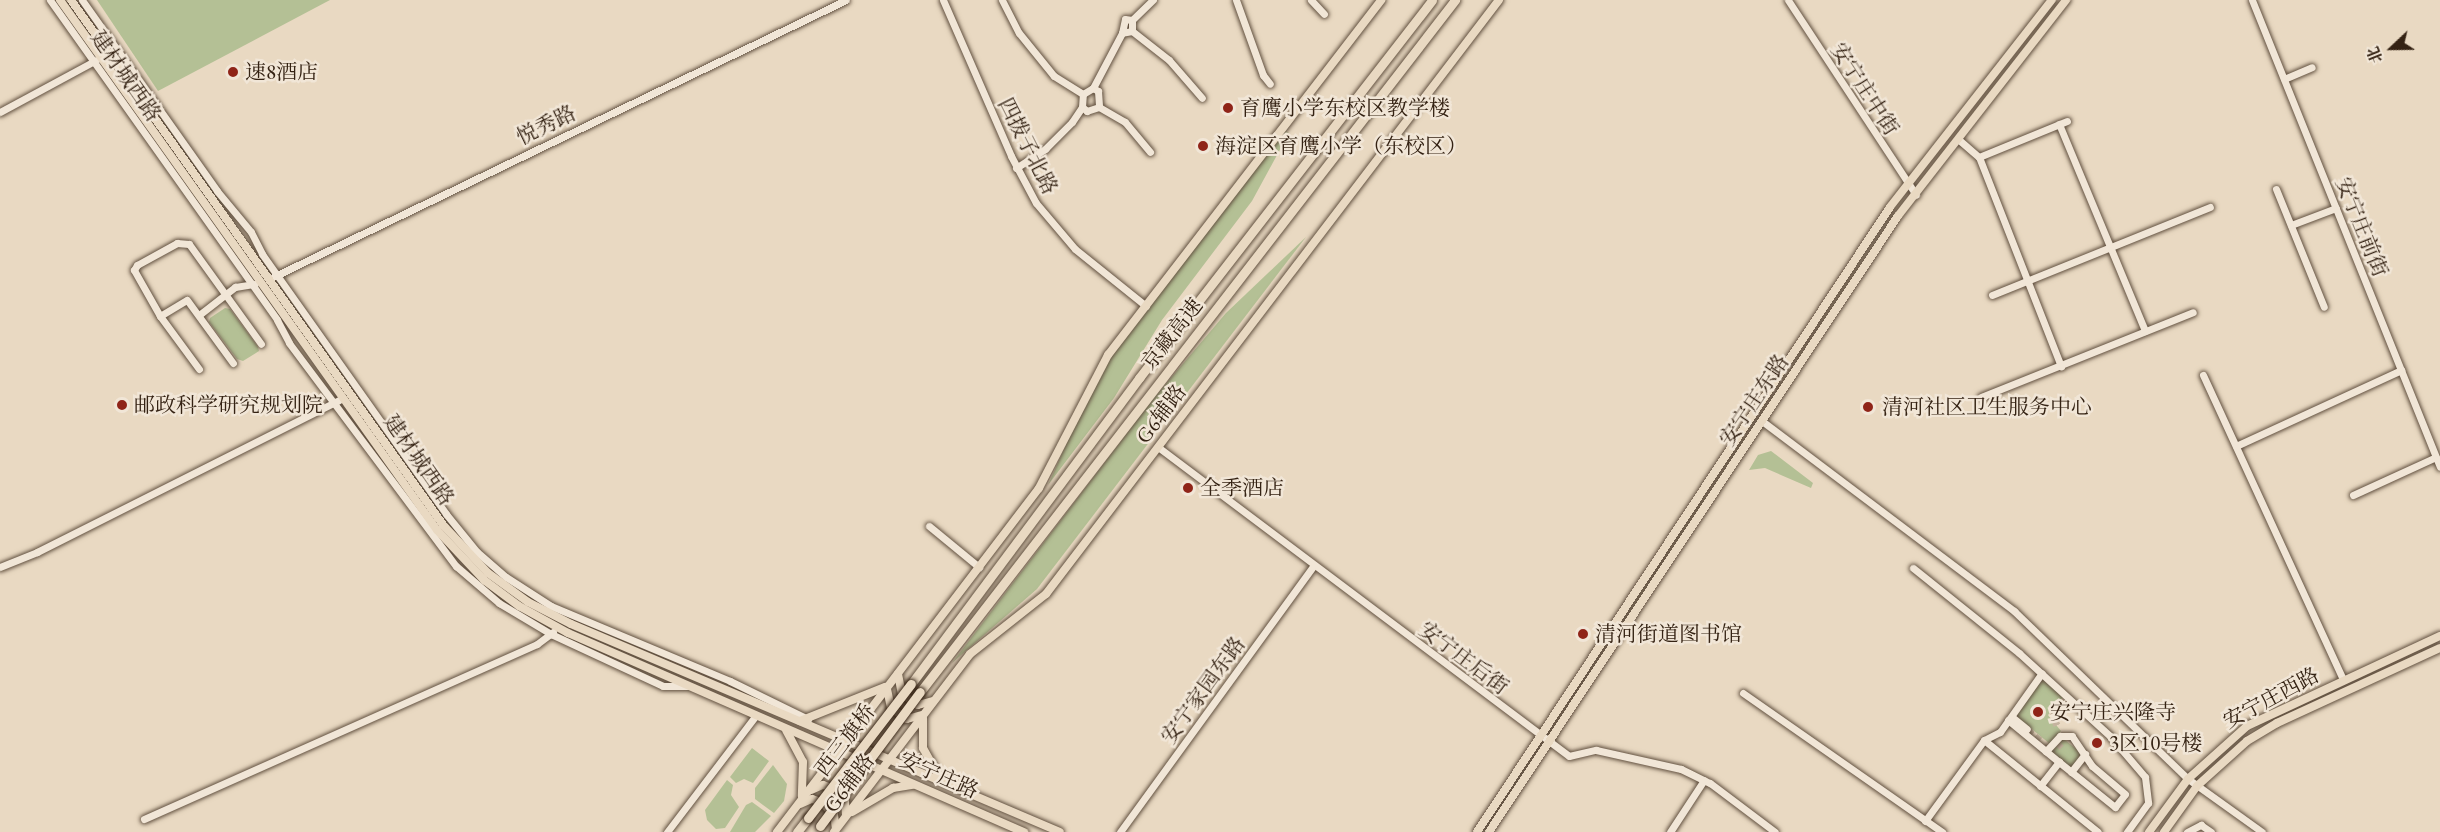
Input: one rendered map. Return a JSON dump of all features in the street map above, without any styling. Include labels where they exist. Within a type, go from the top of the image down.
[{"type":"highway","name":"京藏高速","points":[[911,684],[1139,378],[1432,0]]},
{"type":"highway","name":"京藏高速","points":[[920,692],[1455,0]]},
{"type":"highway","name":"西三旗桥","points":[[797,832],[911,684]]},
{"type":"highway","name":"西三旗桥","points":[[818,829],[920,692]]},
{"type":"main road","name":"建材城西路","points":[[60,0],[458,543],[503,585],[556,627],[807,719],[823,731],[889,759]]},
{"type":"main road","name":"建材城西路","points":[[72,0],[101,57],[166,134],[265,280],[340,400],[460,557],[509,600],[556,627],[839,751]]},
{"type":"main road","name":"G6辅路","points":[[777,832],[1039,488],[1093,378],[1381,0]]},
{"type":"main road","name":"G6辅路","points":[[834,832],[979,646],[1046,594],[1499,0]]},
{"type":"main road","name":"安宁庄东路","points":[[1477,832],[1890,207],[1908,187],[2052,0]]},
{"type":"main road","name":"安宁庄东路","points":[[1488,832],[1898,216],[2066,0]]},
{"type":"main road","name":"安宁庄西路","points":[[2150,832],[2188,780],[2247,726],[2440,636]]},
{"type":"main road","name":"安宁庄西路","points":[[2164,832],[2197,786],[2233,751],[2277,723],[2440,648]]},
{"type":"main road","points":[[900,672],[899,690],[913,703],[925,704],[938,697]]},
{"type":"main road","points":[[807,719],[873,694],[891,683]]},
{"type":"main road","points":[[891,683],[888,704],[903,717],[915,718],[927,711]]},
{"type":"main road","points":[[927,711],[922,723],[923,748],[934,773],[946,784]]},
{"type":"main road","points":[[779,725],[794,739],[803,762],[804,789],[796,807]]},
{"type":"main road","name":"安宁庄路","points":[[839,751],[1024,832]]},
{"type":"main road","name":"安宁庄路","points":[[889,759],[1060,832]]},
{"type":"main road","points":[[807,793],[823,785],[832,788],[845,801],[848,810],[844,818]]},
{"type":"main road","points":[[844,818],[893,788],[922,788]]},
{"type":"main road","points":[[796,807],[810,800],[821,802],[835,818],[834,832]]},
{"type":"street","name":"建材城西路","points":[[50,0],[101,57]]},
{"type":"street","name":"建材城西路","points":[[82,0],[251,232],[265,280],[453,523],[506,578],[563,612],[730,681],[807,719]]},
{"type":"street","name":"悦秀路","points":[[199,315],[235,287],[265,280],[846,0]]},
{"type":"street","name":"四拨子北路","points":[[943,0],[1016,168],[1036,203],[1067,241],[1146,306]]},
{"type":"street","points":[[1002,0],[1019,33],[1054,76],[1083,94]]},
{"type":"street","points":[[1132,31],[1132,20],[1153,0]]},
{"type":"street","points":[[1236,0],[1263,75],[1270,84]]},
{"type":"street","points":[[1311,0],[1324,14]]},
{"type":"street","name":"安宁庄中街","points":[[1788,0],[1908,187],[1916,195]]},
{"type":"street","name":"安宁庄前街","points":[[2252,0],[2440,468]]},
{"type":"street","points":[[1083,94],[1093,88],[1122,33],[1125,19],[1132,20]]},
{"type":"street","points":[[1122,33],[1132,31],[1169,60],[1202,98]]},
{"type":"street","points":[[0,112],[101,57]]},
{"type":"street","points":[[2284,79],[2312,67]]},
{"type":"street","points":[[1093,88],[1101,97],[1099,107]]},
{"type":"street","points":[[1016,168],[1045,149],[1082,107],[1083,94]]},
{"type":"street","points":[[152,99],[166,134]]},
{"type":"street","points":[[1082,107],[1087,111],[1099,107],[1125,122],[1150,152]]},
{"type":"street","points":[[1979,157],[2063,123],[2110,248],[2145,331]]},
{"type":"street","points":[[1958,139],[1979,157],[2061,366]]},
{"type":"street","points":[[2276,189],[2324,307]]},
{"type":"street","points":[[1992,295],[2210,207]]},
{"type":"street","points":[[2290,225],[2336,208]]},
{"type":"street","points":[[199,369],[160,316],[134,270],[136,265],[183,241],[261,344]]},
{"type":"street","points":[[160,316],[187,300],[233,363]]},
{"type":"street","points":[[1981,397],[2193,312]]},
{"type":"street","points":[[2236,446],[2401,370]]},
{"type":"street","points":[[2203,375],[2343,680]]},
{"type":"street","points":[[0,567],[37,552],[340,400]]},
{"type":"street","points":[[1762,421],[2014,611],[2188,780],[2262,832]]},
{"type":"street","name":"安宁庄后街","points":[[1158,447],[1313,567],[1569,756],[1596,750],[1681,768],[1704,780],[1775,832]]},
{"type":"street","points":[[2352,495],[2436,457]]},
{"type":"street","points":[[929,526],[980,567]]},
{"type":"street","name":"安宁家园东路","points":[[1120,832],[1313,567]]},
{"type":"street","points":[[1913,568],[2042,673],[2065,699],[2110,736],[2145,777],[2148,803],[2127,832]]},
{"type":"street","points":[[144,819],[537,644],[556,627]]},
{"type":"street","points":[[1925,821],[1984,740],[2000,732],[2042,673]]},
{"type":"street","points":[[1743,693],[1942,832]]},
{"type":"street","points":[[667,832],[756,715]]},
{"type":"street","points":[[2009,718],[2027,729]]},
{"type":"street","points":[[2009,718],[2046,751],[2059,762],[2115,807],[2126,794],[2092,766],[2072,736],[2060,736],[2055,746],[2046,751]]},
{"type":"street","points":[[1984,740],[2098,832]]},
{"type":"street","points":[[2072,772],[2085,754]]},
{"type":"street","points":[[2040,786],[2059,762]]},
{"type":"street","points":[[1670,832],[1704,780]]},
{"type":"street","points":[[2105,799],[2116,786]]},
{"type":"street","points":[[2187,832],[2201,825],[2211,832]]},
{"type":"green space","points":[[97,0],[330,0],[158,91]]},
{"type":"green space","points":[[1284,130],[1289,133],[1252,201],[1162,320],[1114,398],[1048,485],[1090,391],[1109,360]]},
{"type":"green space","points":[[1306,237],[1037,589],[952,663],[1153,399],[1226,313]]},
{"type":"green space","points":[[225,308],[230,309],[258,347],[259,351],[243,361],[237,359],[209,322],[210,318]]},
{"type":"green space","points":[[1771,451],[1813,483],[1811,488],[1765,468],[1749,470],[1758,455]]},
{"type":"green space","points":[[2041,678],[2063,697],[2048,715],[2061,731],[2050,744],[2012,713]]},
{"type":"green space","points":[[2061,737],[2084,755],[2072,769],[2052,752],[2055,746],[2059,748],[2056,744]]},
{"type":"green space","points":[[752,748],[769,761],[753,783],[744,779],[736,783],[730,777]]},
{"type":"green space","points":[[773,765],[787,784],[784,801],[774,813],[755,799],[755,788]]},
{"type":"green space","points":[[727,780],[733,785],[731,795],[739,807],[725,828],[716,829],[707,820],[705,810]]},
{"type":"green space","points":[[752,802],[771,816],[755,832],[730,832],[746,805]]},
{"type":"tunnel","points":[[2057,725],[2053,716],[2063,701]]},
{"type":"tunnel","points":[[2027,729],[2040,740]]},
{"type":"tunnel","points":[[2057,747],[2061,743]]},
{"type":"place","name":"速8酒店","points":[[233,72]]},
{"type":"place","name":"育鹰小学东校区教学楼","points":[[1228,108]]},
{"type":"place","name":"海淀区育鹰小学（东校区）","points":[[1203,146]]},
{"type":"place","name":"邮政科学研究规划院","points":[[122,405]]},
{"type":"place","name":"清河社区卫生服务中心","points":[[1868,407]]},
{"type":"place","name":"全季酒店","points":[[1188,488]]},
{"type":"place","name":"清河街道图书馆","points":[[1583,634]]},
{"type":"place","name":"安宁庄兴隆寺","points":[[2038,712]]},
{"type":"place","name":"3区10号楼","points":[[2097,743]]}]
